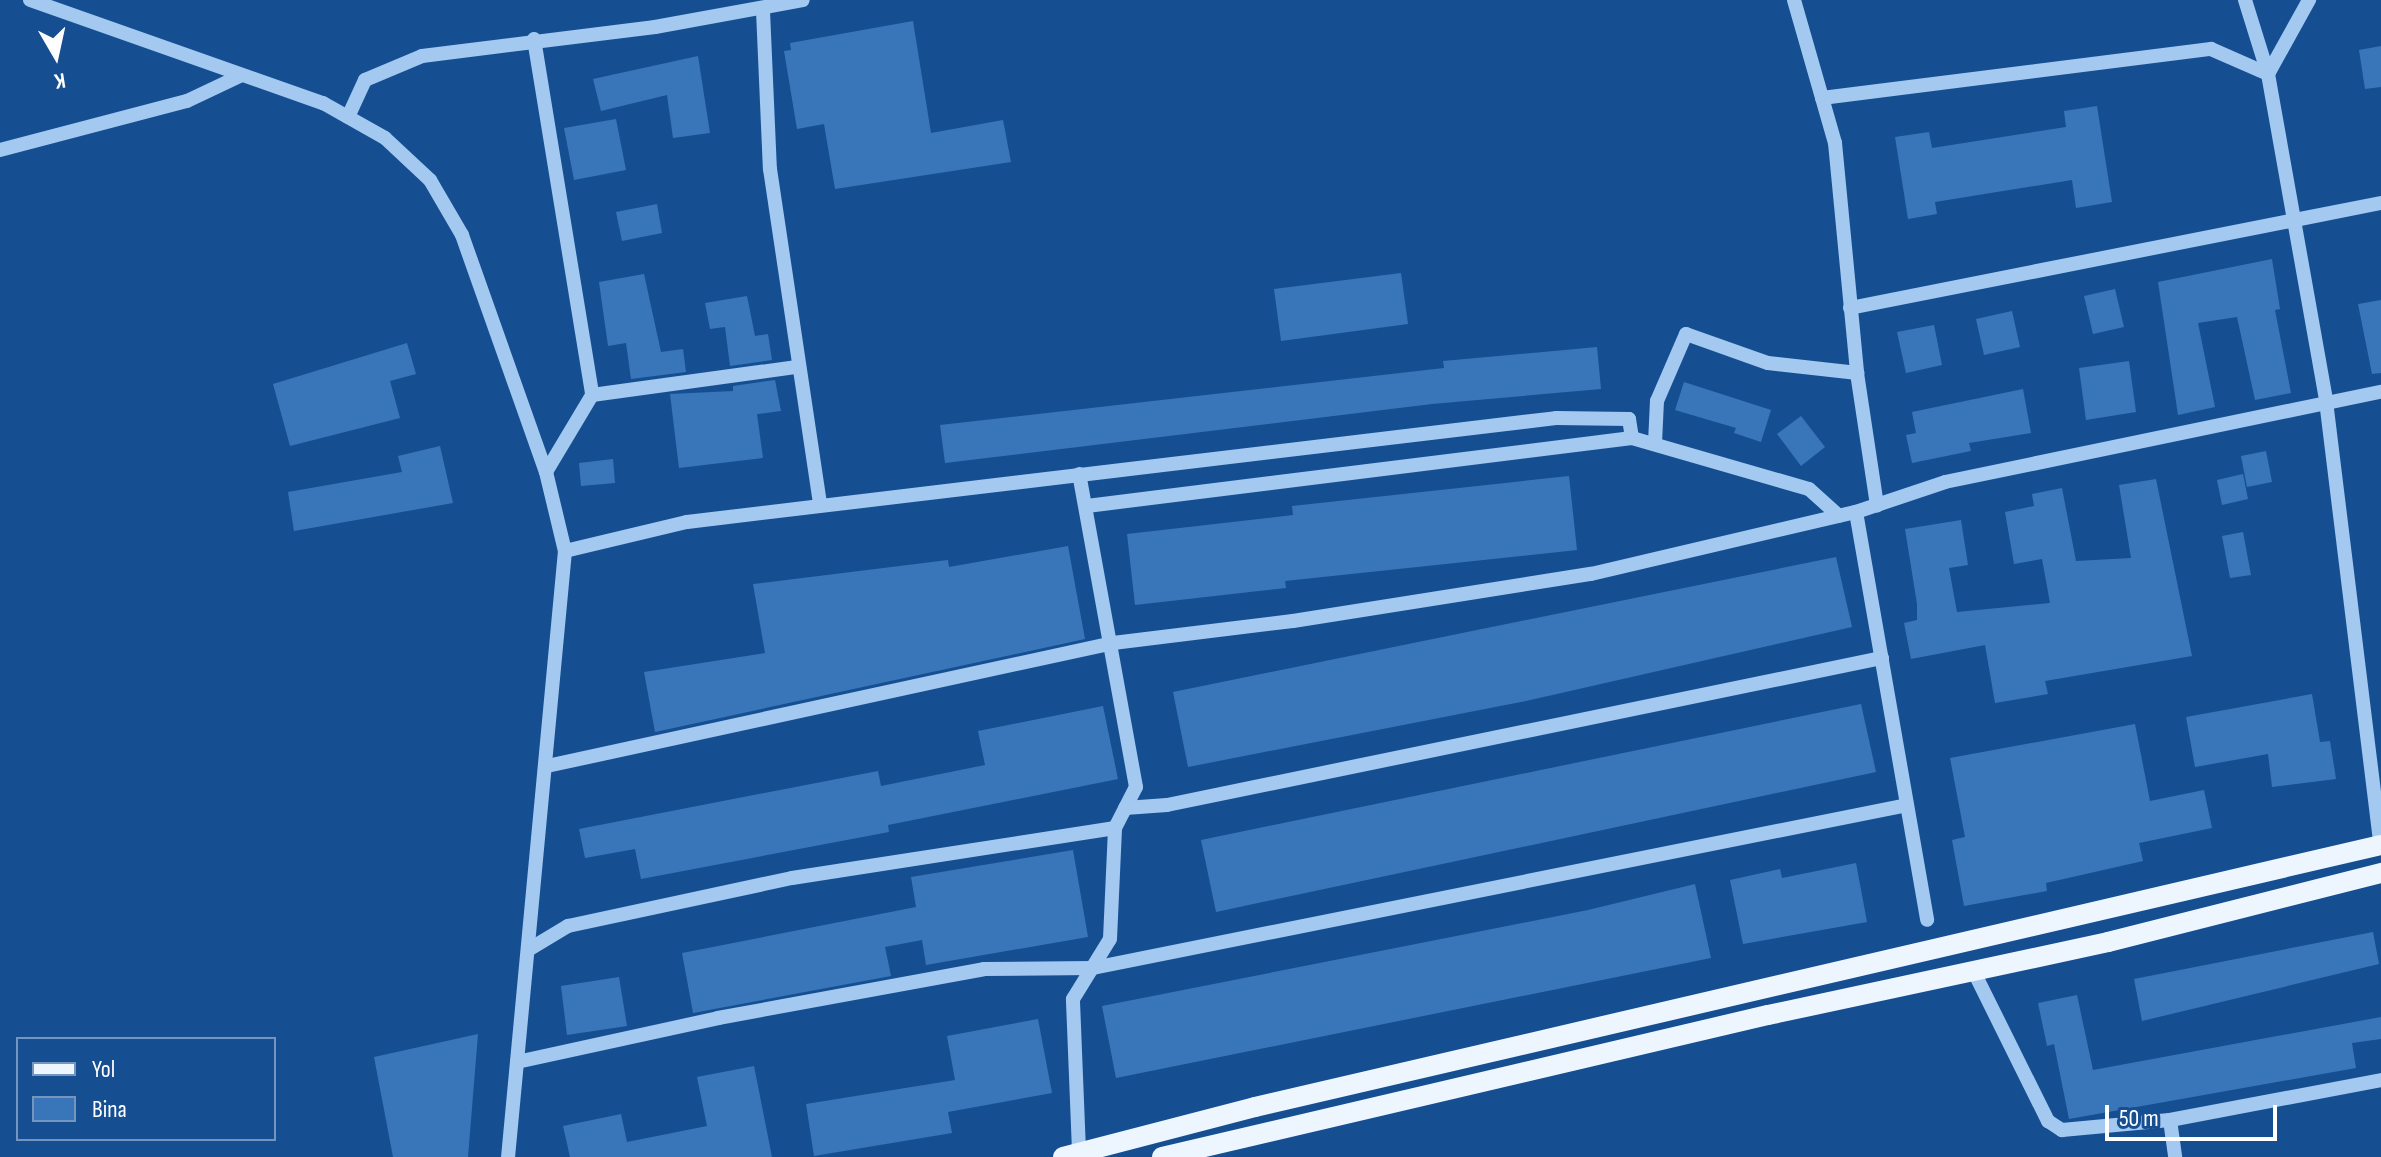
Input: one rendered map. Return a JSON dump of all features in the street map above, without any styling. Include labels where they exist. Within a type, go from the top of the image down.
[{"type":"main road","points":[[1071,1154],[2381,846]]},
{"type":"main road","points":[[1162,1157],[2381,873]]},
{"type":"street","points":[[30,0],[323,103],[385,138],[430,180],[462,235],[546,472],[565,551],[508,1157]]},
{"type":"street","points":[[348,117],[365,80],[422,56],[763,11],[803,0]]},
{"type":"street","points":[[1794,0],[1835,143],[1857,373],[1877,505]]},
{"type":"street","points":[[2245,0],[2268,74],[2296,218],[2326,401],[2381,846]]},
{"type":"street","points":[[2268,74],[2309,0]]},
{"type":"street","points":[[763,11],[770,169],[797,367],[820,505]]},
{"type":"street","points":[[534,39],[592,395],[546,472]]},
{"type":"street","points":[[1822,98],[2211,49],[2268,74]]},
{"type":"street","points":[[2,150],[98,121],[187,101],[240,76]]},
{"type":"street","points":[[1850,308],[2381,203]]},
{"type":"street","points":[[1655,443],[1657,401],[1686,334],[1768,363],[1857,373]]},
{"type":"street","points":[[592,395],[797,367]]},
{"type":"street","points":[[547,766],[1113,643],[1293,621],[1591,574],[1856,512],[1945,482],[2381,392]]},
{"type":"street","points":[[565,551],[687,522],[1556,418],[1629,419],[1632,438]]},
{"type":"street","points":[[1087,506],[1632,438],[1809,489],[1839,516]]},
{"type":"street","points":[[1071,1154],[1073,999],[1110,939],[1115,828],[1136,787],[1113,643],[1079,474]]},
{"type":"street","points":[[1856,512],[1927,920]]},
{"type":"street","points":[[1125,808],[1167,805],[1882,658]]},
{"type":"street","points":[[517,1062],[718,1018],[984,969],[1093,968],[1907,805]]},
{"type":"street","points":[[528,950],[568,926],[792,878],[1115,828]]},
{"type":"street","points":[[1973,970],[2048,1121],[2062,1130],[2170,1120],[2381,1080]]},
{"type":"street","points":[[2170,1120],[2175,1157]]},
{"type":"building","points":[[913,21],[931,133],[1003,120],[1011,162],[835,189],[824,124],[797,129],[784,51],[791,50],[790,43]]},
{"type":"building","points":[[2381,46],[2381,87],[2365,89],[2359,50]]},
{"type":"building","points":[[698,56],[710,133],[673,138],[667,95],[601,111],[593,79]]},
{"type":"building","points":[[2097,106],[2112,202],[2076,208],[2072,180],[1935,202],[1937,214],[1908,219],[1895,137],[1929,132],[1932,148],[2066,127],[2064,111]]},
{"type":"building","points":[[616,119],[626,170],[574,180],[564,128]]},
{"type":"building","points":[[657,204],[662,233],[622,241],[616,212]]},
{"type":"building","points":[[2272,259],[2280,309],[2275,310],[2291,393],[2255,400],[2237,317],[2198,323],[2215,407],[2178,415],[2158,282]]},
{"type":"building","points":[[1401,273],[1408,324],[1281,341],[1274,289]]},
{"type":"building","points":[[644,274],[661,352],[683,349],[686,372],[631,379],[626,343],[608,346],[599,282]]},
{"type":"building","points":[[2115,289],[2124,327],[2093,334],[2084,296]]},
{"type":"building","points":[[747,296],[755,336],[768,334],[772,360],[730,366],[725,327],[710,329],[705,303]]},
{"type":"building","points":[[2381,300],[2381,373],[2372,374],[2358,304]]},
{"type":"building","points":[[2012,311],[2020,347],[1984,355],[1976,319]]},
{"type":"building","points":[[1934,325],[1942,365],[1906,373],[1897,332]]},
{"type":"building","points":[[407,343],[416,374],[390,381],[400,418],[290,446],[273,384]]},
{"type":"building","points":[[1597,347],[1601,389],[1432,404],[945,463],[940,425],[1444,368],[1443,361]]},
{"type":"building","points":[[2129,361],[2136,412],[2086,420],[2079,368]]},
{"type":"building","points":[[775,380],[781,411],[757,414],[763,458],[679,468],[670,394],[733,391],[733,386]]},
{"type":"building","points":[[1684,382],[1771,410],[1761,442],[1734,433],[1736,428],[1675,410]]},
{"type":"building","points":[[2023,389],[2031,433],[1969,443],[1971,451],[1912,463],[1906,435],[1916,433],[1912,412]]},
{"type":"building","points":[[1801,416],[1825,447],[1801,466],[1777,434]]},
{"type":"building","points":[[440,446],[453,503],[294,531],[288,492],[402,472],[398,456]]},
{"type":"building","points":[[2266,451],[2272,482],[2247,487],[2241,456]]},
{"type":"building","points":[[613,459],[615,483],[581,486],[579,463]]},
{"type":"building","points":[[2243,474],[2248,499],[2222,505],[2217,480]]},
{"type":"building","points":[[1569,476],[1577,550],[1285,581],[1286,588],[1135,605],[1127,534],[1293,515],[1292,506]]},
{"type":"building","points":[[2156,479],[2192,656],[2045,681],[2048,694],[1995,703],[1985,645],[1911,659],[1904,623],[1917,620],[1917,604],[1905,529],[1961,520],[1968,565],[1949,568],[1957,612],[2050,603],[2042,559],[2014,564],[2005,512],[2034,506],[2032,494],[2062,488],[2076,561],[2131,558],[2119,485]]},
{"type":"building","points":[[2243,532],[2251,575],[2230,578],[2222,536]]},
{"type":"building","points":[[1068,546],[1085,639],[655,732],[644,672],[765,653],[753,584],[948,560],[949,567]]},
{"type":"building","points":[[1836,557],[1852,627],[1526,701],[1188,767],[1173,692]]},
{"type":"building","points":[[2312,694],[2320,742],[2330,741],[2336,779],[2272,787],[2268,754],[2195,767],[2186,717]]},
{"type":"building","points":[[1861,704],[1876,772],[1216,912],[1201,840]]},
{"type":"building","points":[[1103,706],[1118,779],[888,825],[889,832],[641,879],[635,849],[585,858],[579,829],[878,771],[881,786],[985,765],[978,731]]},
{"type":"building","points":[[2135,724],[2150,801],[2204,790],[2212,828],[2139,843],[2143,861],[2046,883],[2047,891],[1964,906],[1952,840],[1965,837],[1950,758]]},
{"type":"building","points":[[1073,850],[1088,937],[926,965],[922,940],[885,947],[891,976],[693,1013],[682,953],[916,907],[911,877]]},
{"type":"building","points":[[1856,863],[1867,922],[1743,944],[1730,880],[1780,869],[1782,878]]},
{"type":"building","points":[[1695,884],[1711,958],[1116,1078],[1102,1006],[1588,910]]},
{"type":"building","points":[[2373,932],[2379,964],[2142,1021],[2134,979]]},
{"type":"building","points":[[619,977],[627,1026],[567,1035],[561,986]]},
{"type":"building","points":[[2077,995],[2093,1070],[2381,1017],[2381,1039],[2352,1043],[2356,1068],[2069,1119],[2054,1044],[2047,1046],[2038,1003]]},
{"type":"building","points":[[1038,1019],[1052,1093],[948,1112],[952,1133],[814,1156],[806,1104],[955,1080],[947,1036]]},
{"type":"building","points":[[478,1034],[468,1157],[393,1157],[374,1057]]},
{"type":"building","points":[[754,1066],[772,1157],[570,1157],[563,1126],[621,1114],[627,1142],[707,1126],[697,1077]]}]
